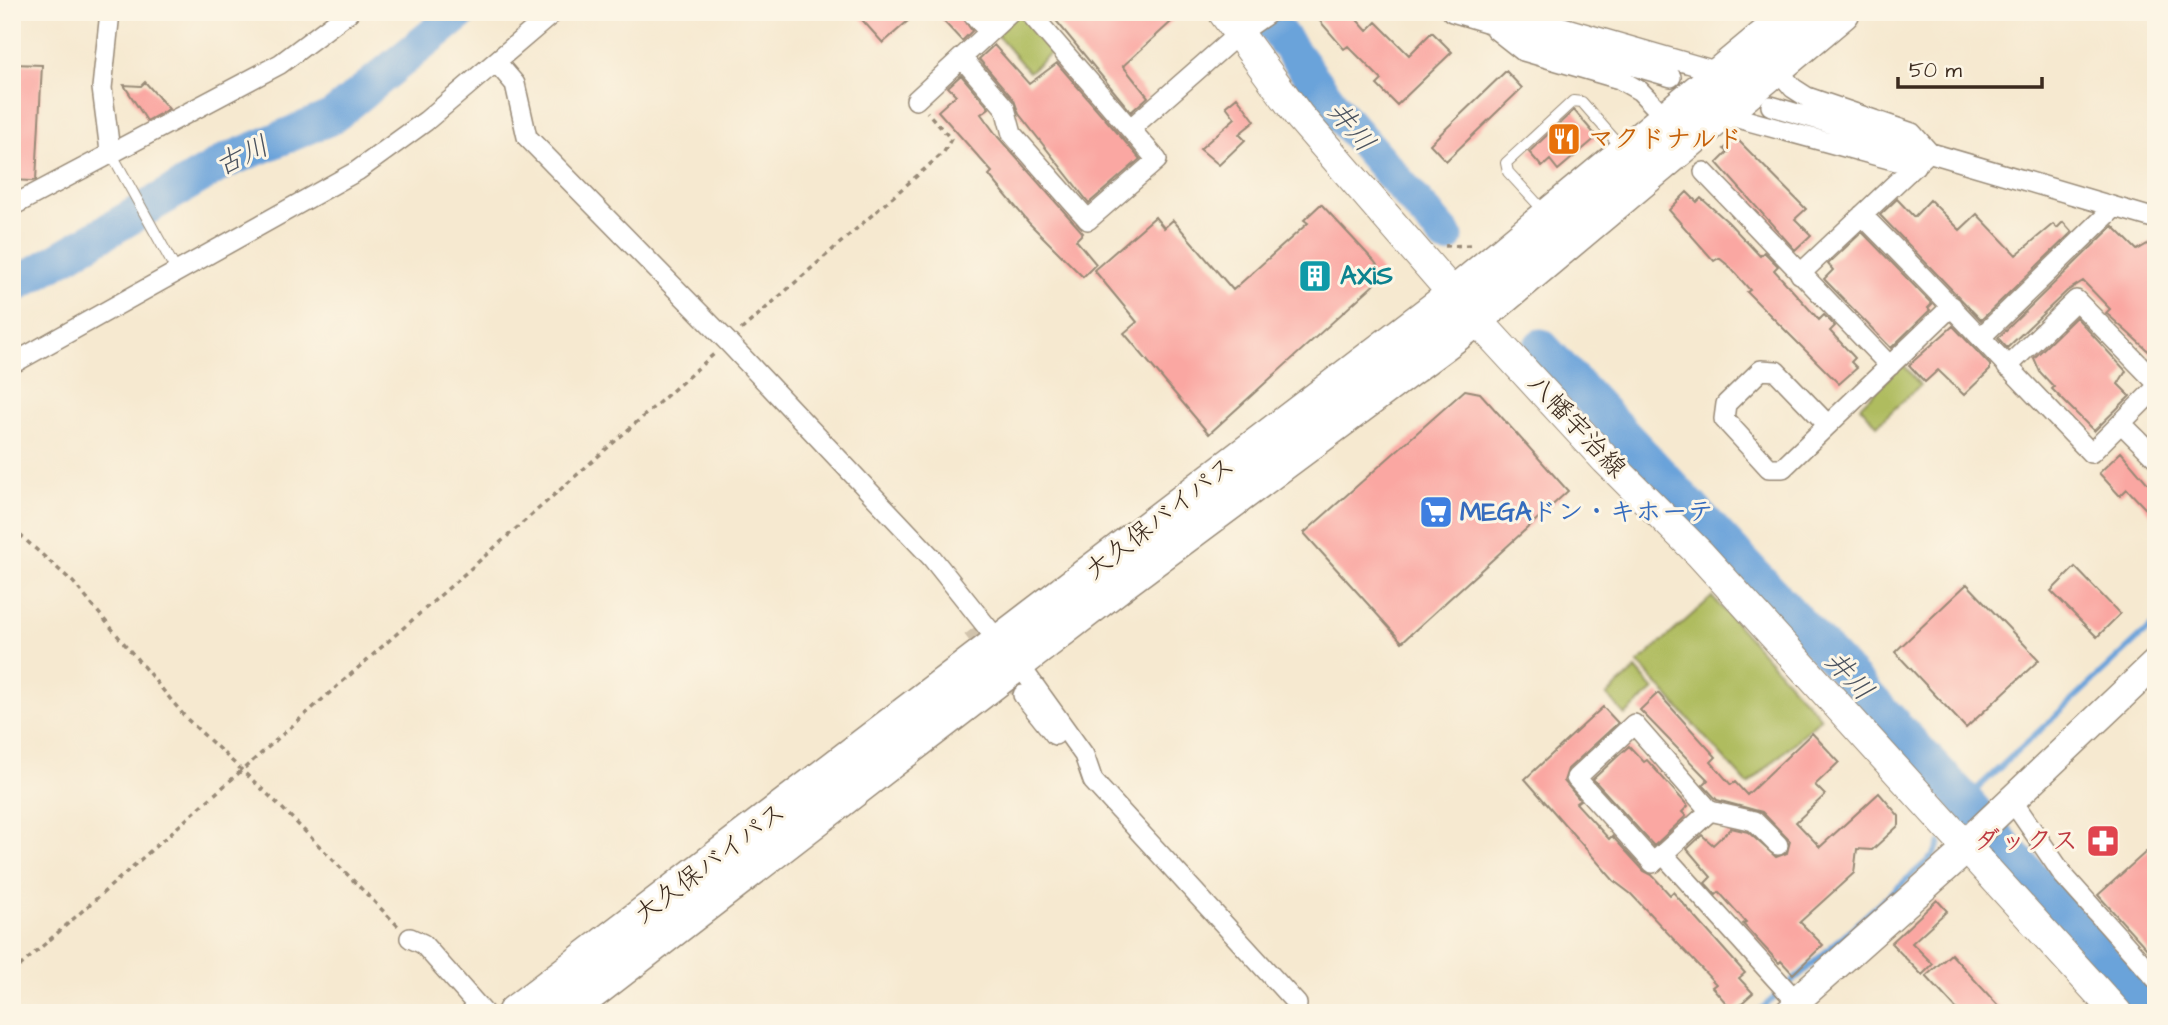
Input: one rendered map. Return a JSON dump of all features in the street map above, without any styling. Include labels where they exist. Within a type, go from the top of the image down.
[{"type":"highway","name":"大久保バイパス","points":[[1465,307],[1549,217],[1795,12]]},
{"type":"highway","name":"大久保バイパス","points":[[515,1013],[1003,657],[1723,114],[1842,12]]},
{"type":"highway","name":"大久保バイパス","points":[[564,1013],[1003,657]]},
{"type":"main road","name":"八幡宇治線","points":[[1236,25],[1299,116],[1465,307],[1606,460],[1700,554],[1972,841],[2117,1013]]},
{"type":"street","points":[[110,12],[102,88],[114,158]]},
{"type":"street","points":[[12,206],[114,158],[280,64],[349,12]]},
{"type":"street","points":[[12,364],[357,171],[497,63],[554,12]]},
{"type":"street","points":[[971,12],[989,32]]},
{"type":"street","points":[[916,100],[1011,12]]},
{"type":"street","points":[[961,58],[1006,108],[1012,134],[1088,220],[1157,160],[1029,12]]},
{"type":"street","points":[[1130,129],[1236,25],[1270,12]]},
{"type":"street","points":[[1452,12],[1671,76]]},
{"type":"street","points":[[1488,23],[1535,19],[1722,73]]},
{"type":"street","points":[[1488,23],[1523,51],[1619,79],[1640,92],[1667,119]]},
{"type":"street","points":[[497,63],[515,84],[527,137],[728,342],[914,543],[932,558],[1093,781],[1297,1004],[1296,1013]]},
{"type":"street","points":[[1776,68],[1793,88],[1807,97],[1912,133],[1929,152]]},
{"type":"street","points":[[1771,106],[2156,219]]},
{"type":"street","points":[[1723,114],[1915,166]]},
{"type":"street","points":[[1800,274],[1929,152]]},
{"type":"street","points":[[1704,173],[1890,366]]},
{"type":"street","points":[[1982,336],[2115,207]]},
{"type":"street","points":[[1862,215],[1982,336],[2007,367],[2091,453],[2156,388]]},
{"type":"street","points":[[2007,367],[2076,300],[2156,382]]},
{"type":"street","points":[[1828,425],[1776,371],[1761,370],[1726,404],[1724,419],[1769,468],[1783,468],[1890,366],[1952,306]]},
{"type":"street","points":[[2121,423],[2156,458]]},
{"type":"street","points":[[914,543],[916,556],[1084,755],[1093,781]]},
{"type":"street","points":[[1663,854],[1772,975],[1788,1002],[1972,841],[2008,803],[2156,663]]},
{"type":"street","points":[[1710,811],[1653,863],[1576,778],[1634,724],[1710,811],[1754,821],[1778,845]]},
{"type":"street","points":[[2008,803],[2064,876],[2156,979]]},
{"type":"street","points":[[410,938],[417,953],[467,1013]]},
{"type":"street","points":[[410,938],[423,944],[484,1013]]},
{"type":"lane","points":[[1549,217],[1508,172],[1505,165],[1515,152],[1573,101],[1579,100],[1586,105],[1626,153]]},
{"type":"lane","points":[[114,158],[176,270]]},
{"type":"path","points":[[12,973],[944,152],[951,139],[916,100]]},
{"type":"path","points":[[1438,246],[1474,245]]},
{"type":"path","points":[[12,528],[73,582],[187,719],[242,770],[410,938]]},
{"type":"green space","points":[[1020,12],[1053,51],[1029,72],[996,34]]},
{"type":"green space","points":[[1903,364],[1920,385],[1877,425],[1860,406]]},
{"type":"green space","points":[[1712,597],[1821,718],[1748,785],[1638,663]]},
{"type":"green space","points":[[1636,669],[1654,690],[1625,715],[1607,695]]},
{"type":"building","points":[[855,12],[879,12],[884,17],[890,12],[918,12],[883,43]]},
{"type":"building","points":[[935,12],[959,12],[972,31],[962,41]]},
{"type":"building","points":[[1049,12],[1182,12],[1123,66],[1148,97],[1131,112]]},
{"type":"building","points":[[1327,12],[1350,12],[1367,31],[1376,22],[1409,55],[1432,32],[1452,52],[1397,105],[1377,85],[1382,80],[1348,46],[1344,49],[1319,20]]},
{"type":"building","points":[[994,45],[1029,84],[1057,63],[1140,159],[1089,203],[1019,114],[1014,100],[979,59]]},
{"type":"building","points":[[12,64],[42,65],[36,180],[32,181],[12,180]]},
{"type":"building","points":[[1506,71],[1522,88],[1446,161],[1430,144]]},
{"type":"building","points":[[961,75],[989,108],[981,114],[998,137],[1083,233],[1076,240],[1096,264],[1083,277],[1029,223],[989,175],[992,172],[938,111],[956,95],[948,87]]},
{"type":"building","points":[[145,82],[169,109],[147,121],[124,85],[141,86]]},
{"type":"building","points":[[1237,97],[1255,121],[1239,134],[1245,140],[1219,165],[1200,149],[1235,118],[1226,106]]},
{"type":"building","name":"マクドナルド","points":[[1574,110],[1597,137],[1558,170],[1550,160],[1542,167],[1529,152]]},
{"type":"building","points":[[1736,138],[1806,209],[1795,219],[1811,235],[1795,250],[1717,163],[1728,152],[1724,149]]},
{"type":"building","points":[[1687,192],[1697,202],[1701,198],[1760,256],[1764,252],[1778,266],[1774,270],[1819,320],[1824,315],[1835,326],[1830,331],[1855,358],[1851,362],[1857,368],[1839,384],[1747,292],[1750,290],[1729,266],[1719,258],[1714,261],[1669,210]]},
{"type":"building","points":[[1897,199],[1914,217],[1930,200],[1960,230],[1977,214],[2016,255],[2053,224],[2057,228],[2063,222],[2072,232],[1981,320],[1880,215]]},
{"type":"building","points":[[1321,204],[1374,261],[1382,272],[1379,280],[1209,434],[1124,333],[1137,322],[1094,270],[1155,217],[1164,228],[1173,220],[1233,290],[1308,223],[1304,220]]},
{"type":"building","points":[[2113,226],[2137,250],[2156,239],[2156,358],[2106,313],[2110,309],[2083,281],[2067,291],[2007,348],[1998,338]]},
{"type":"building","points":[[1862,232],[1932,304],[1928,308],[1930,310],[1891,348],[1824,279],[1833,270],[1828,264]]},
{"type":"building","points":[[2076,317],[2126,371],[2118,384],[2130,396],[2094,431],[2052,389],[2054,387],[2040,372],[2034,358]]},
{"type":"building","points":[[1953,326],[1990,365],[1990,370],[1964,395],[1938,370],[1925,382],[1909,365]]},
{"type":"building","name":"MEGAドン・キホーテ","points":[[1465,390],[1480,393],[1568,491],[1402,642],[1304,533]]},
{"type":"building","points":[[2121,452],[2156,493],[2156,520],[2127,489],[2120,496],[2099,473]]},
{"type":"building","points":[[2075,567],[2120,614],[2097,637],[2051,591]]},
{"type":"building","points":[[1967,584],[2039,660],[1966,728],[1895,652]]},
{"type":"building","points":[[1658,693],[1716,757],[1711,762],[1731,785],[1735,782],[1747,795],[1812,733],[1839,762],[1815,785],[1825,795],[1796,822],[1820,847],[1879,793],[1899,816],[1899,825],[1872,850],[1857,849],[1854,873],[1800,922],[1823,945],[1793,974],[1781,961],[1779,963],[1743,924],[1746,922],[1719,892],[1716,895],[1705,883],[1711,877],[1687,849],[1702,835],[1713,845],[1731,828],[1748,832],[1776,857],[1787,853],[1790,841],[1762,812],[1717,800],[1703,785],[1708,780],[1640,710]]},
{"type":"building","points":[[1603,707],[1618,723],[1568,769],[1564,781],[1580,800],[1576,803],[1609,839],[1612,836],[1670,895],[1673,892],[1745,973],[1739,978],[1753,993],[1733,1011],[1712,987],[1716,984],[1631,894],[1614,881],[1525,779]]},
{"type":"building","points":[[1629,746],[1644,762],[1647,760],[1688,806],[1682,812],[1686,816],[1654,846],[1593,779]]},
{"type":"building","points":[[2156,843],[2156,959],[2098,895]]},
{"type":"building","points":[[1937,900],[1947,911],[1912,943],[1933,964],[1922,975],[1891,943]]},
{"type":"building","points":[[1951,954],[2005,1013],[1960,1013],[1926,976]]},
{"type":"waterway","name":"古川","points":[[12,287],[226,161],[332,117],[461,12]]},
{"type":"waterway","name":"井川","points":[[1263,12],[1339,114],[1446,237]]},
{"type":"waterway","name":"井川","points":[[1541,346],[1965,800],[2150,1013]]},
{"type":"waterway","points":[[1958,813],[1965,800],[2156,622]]},
{"type":"waterway","points":[[1757,1013],[1933,856],[1940,843]]},
{"type":"tunnel","points":[[972,629],[1023,695]]},
{"type":"place","name":"マクドナルド","points":[[1564,139]]},
{"type":"place","name":"AXiS","points":[[1315,276]]},
{"type":"place","name":"MEGAドン・キホーテ","points":[[1436,512]]},
{"type":"place","name":"ダックス","points":[[2103,841]]}]
